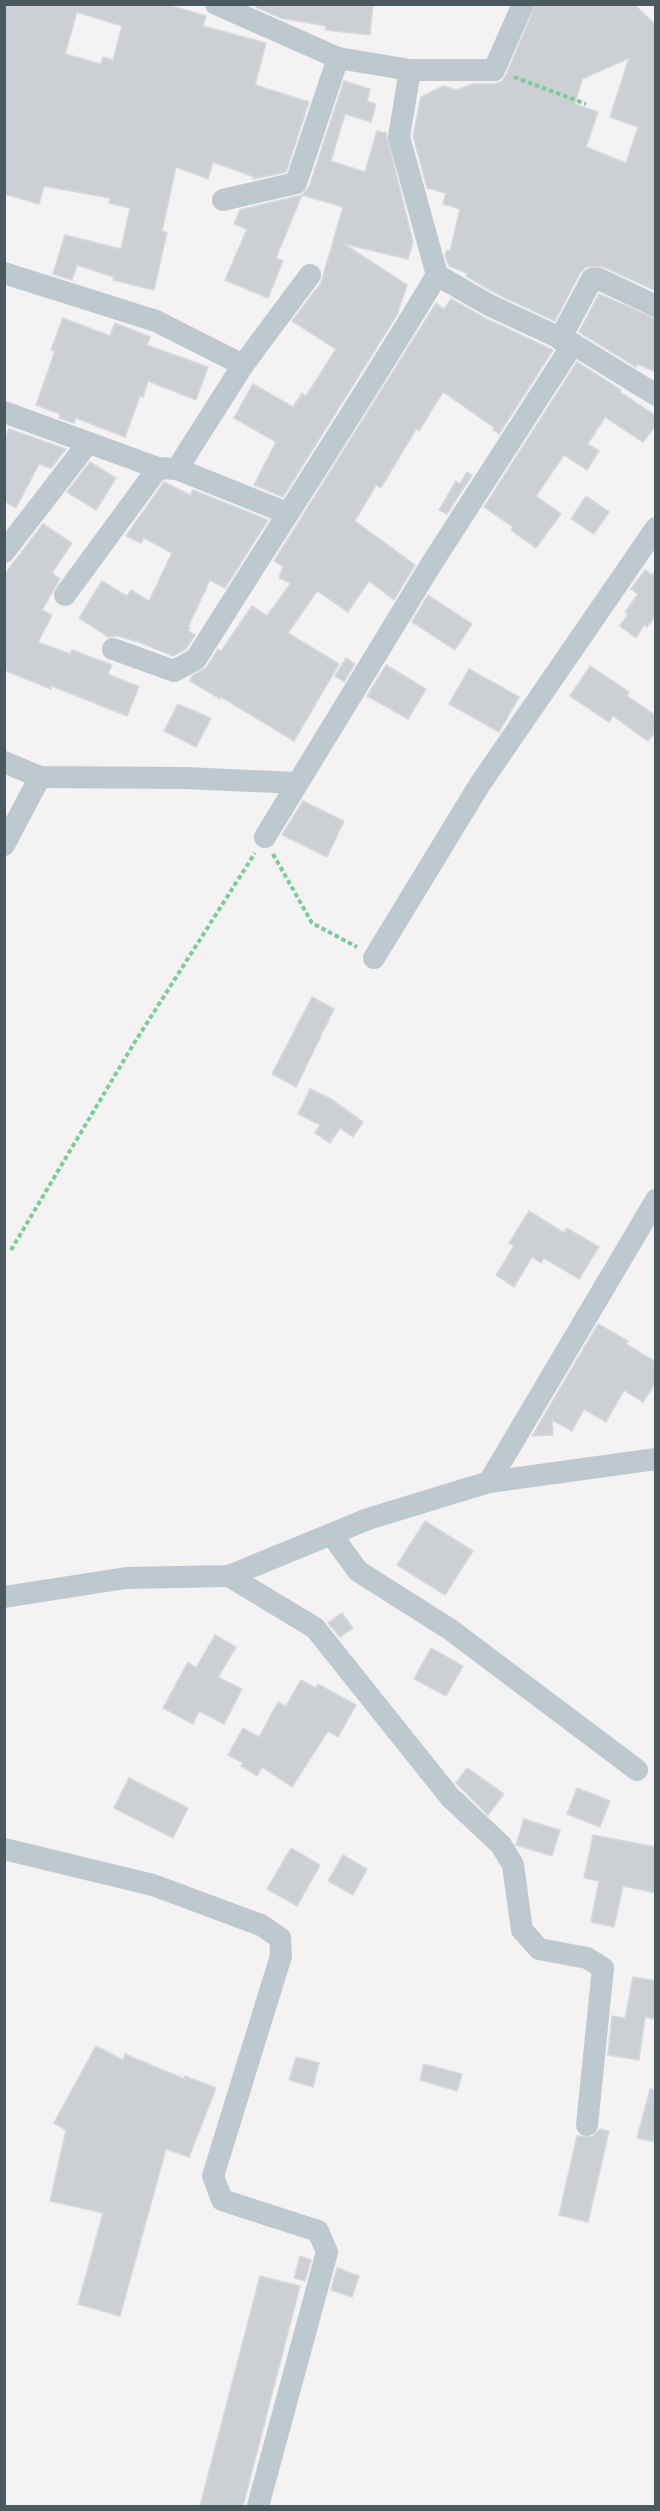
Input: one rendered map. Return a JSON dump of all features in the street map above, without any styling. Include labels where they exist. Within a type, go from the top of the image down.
[{"type":"street","points":[[216,4],[338,58],[410,70],[494,70],[523,4]]},
{"type":"street","points":[[223,200],[296,183],[338,58]]},
{"type":"street","points":[[410,70],[399,137],[438,275],[489,305],[566,341],[656,394]]},
{"type":"street","points":[[4,273],[156,321],[243,365]]},
{"type":"street","points":[[65,595],[168,468],[310,275]]},
{"type":"street","points":[[113,649],[174,671],[196,659],[287,513],[362,400],[438,275]]},
{"type":"street","points":[[265,837],[566,341],[592,279],[599,279],[656,306]]},
{"type":"street","points":[[4,412],[168,468],[287,513]]},
{"type":"street","points":[[4,552],[88,442]]},
{"type":"street","points":[[374,958],[480,784],[656,528]]},
{"type":"street","points":[[4,762],[40,777],[186,778],[296,783]]},
{"type":"street","points":[[4,845],[40,777]]},
{"type":"street","points":[[489,1482],[656,1200]]},
{"type":"street","points":[[4,1597],[126,1578],[229,1576],[368,1519],[489,1482],[656,1459]]},
{"type":"street","points":[[331,1533],[358,1571],[451,1630],[637,1770]]},
{"type":"street","points":[[229,1576],[315,1628],[450,1797],[501,1845],[513,1865],[522,1930],[539,1949],[587,1958],[603,1968],[587,2125]]},
{"type":"street","points":[[4,1849],[153,1885],[261,1925],[280,1938],[281,1956],[213,2176],[222,2200],[318,2231],[327,2252],[258,2506]]},
{"type":"path","points":[[494,70],[586,104]]},
{"type":"path","points":[[11,1250],[133,1045],[265,837],[312,923],[374,958]]},
{"type":"building","points":[[4,4],[165,4],[206,16],[203,26],[266,43],[255,85],[309,102],[286,172],[253,179],[254,177],[213,162],[208,179],[176,167],[162,231],[167,233],[154,290],[113,280],[114,277],[77,265],[72,280],[53,274],[65,235],[121,249],[130,208],[109,203],[110,198],[44,186],[39,204],[4,194]],"holes":[[[77,12],[122,26],[113,60],[103,57],[101,64],[65,54]]]},
{"type":"building","points":[[256,4],[373,4],[370,35],[326,30],[326,26],[281,18],[256,7]]},
{"type":"building","points":[[536,4],[634,4],[656,25],[656,291],[604,267],[586,267],[580,273],[555,321],[495,293],[466,276],[467,273],[449,266],[445,255],[447,250],[450,251],[460,209],[443,204],[446,193],[427,188],[413,136],[421,97],[443,86],[456,90],[473,84],[494,84],[502,81]],"holes":[[[629,58],[610,117],[638,127],[626,163],[586,147],[598,112],[575,104],[582,79]]]},
{"type":"building","points":[[344,81],[370,89],[367,101],[376,104],[371,122],[345,114],[331,161],[365,172],[377,131],[386,133],[413,242],[408,259],[344,244],[407,285],[397,315],[283,497],[254,485],[276,442],[234,418],[253,384],[293,407],[302,393],[306,396],[336,349],[292,321],[321,283],[343,207],[302,195],[309,187]]},
{"type":"building","points":[[302,195],[276,258],[283,261],[268,298],[225,280],[247,229],[234,224],[240,210]]},
{"type":"building","points":[[599,294],[656,319],[656,372],[637,364],[636,367],[579,332]]},
{"type":"building","points":[[451,299],[553,350],[499,434],[493,430],[495,428],[443,392],[419,431],[416,429],[381,488],[376,485],[355,521],[415,565],[394,600],[369,581],[348,612],[317,591],[288,633],[339,664],[294,741],[190,681],[192,676],[207,667],[218,649],[221,651],[252,606],[267,616],[291,583],[279,578],[283,566],[274,561],[436,303],[444,309]]},
{"type":"building","points":[[63,318],[110,336],[115,323],[150,337],[147,345],[208,367],[196,400],[148,381],[125,437],[76,418],[74,423],[59,418],[60,414],[36,405],[55,351],[51,350]]},
{"type":"building","points":[[577,362],[656,416],[656,425],[643,442],[605,417],[588,444],[599,451],[587,470],[564,455],[536,496],[561,514],[536,548],[511,530],[513,527],[484,507]]},
{"type":"building","points":[[9,429],[66,449],[51,468],[39,464],[16,508],[4,501],[4,441]]},
{"type":"building","points":[[90,462],[116,478],[96,510],[67,492]]},
{"type":"building","points":[[467,472],[472,475],[447,514],[439,510],[456,481],[460,484]]},
{"type":"building","points":[[164,482],[190,495],[193,490],[268,520],[225,588],[210,580],[188,627],[190,628],[188,631],[195,635],[186,649],[173,656],[139,642],[117,636],[108,637],[79,618],[102,581],[127,596],[131,590],[149,601],[172,553],[144,538],[141,543],[126,536]]},
{"type":"building","points":[[586,496],[609,512],[594,534],[571,519]]},
{"type":"building","points":[[43,524],[72,543],[52,573],[60,579],[42,610],[52,615],[38,642],[70,654],[72,650],[112,665],[108,674],[139,687],[127,716],[52,686],[51,689],[4,670],[4,575]]},
{"type":"building","points":[[656,569],[656,615],[647,627],[644,625],[636,638],[620,626],[628,614],[625,612],[638,594],[631,589],[645,570],[652,575]]},
{"type":"building","points":[[428,595],[472,624],[455,650],[412,622]]},
{"type":"building","points":[[346,658],[355,664],[344,682],[335,676]]},
{"type":"building","points":[[386,665],[426,689],[408,719],[367,696]]},
{"type":"building","points":[[590,666],[629,692],[627,696],[656,716],[656,731],[648,741],[613,716],[609,722],[570,696]]},
{"type":"building","points":[[469,669],[519,697],[499,732],[449,704]]},
{"type":"building","points":[[178,704],[211,718],[196,747],[164,731]]},
{"type":"building","points":[[303,801],[344,821],[327,857],[282,835]]},
{"type":"building","points":[[312,997],[334,1009],[296,1087],[272,1074]]},
{"type":"building","points":[[310,1089],[331,1099],[363,1122],[353,1137],[340,1128],[330,1143],[315,1133],[320,1125],[298,1114]]},
{"type":"building","points":[[529,1211],[564,1233],[567,1228],[599,1247],[579,1279],[544,1258],[541,1263],[532,1257],[514,1287],[496,1275],[514,1246],[509,1243]]},
{"type":"building","points":[[598,1324],[628,1341],[626,1344],[656,1362],[656,1382],[643,1402],[624,1390],[606,1422],[584,1409],[572,1431],[552,1420],[553,1435],[532,1436]]},
{"type":"building","points":[[425,1521],[473,1551],[445,1595],[397,1565]]},
{"type":"building","points":[[342,1613],[353,1628],[340,1637],[328,1623]]},
{"type":"building","points":[[215,1635],[236,1647],[218,1677],[242,1689],[224,1724],[199,1711],[193,1724],[163,1708],[188,1662],[196,1668]]},
{"type":"building","points":[[431,1648],[463,1666],[446,1696],[414,1679]]},
{"type":"building","points":[[301,1680],[316,1688],[318,1684],[356,1705],[338,1737],[328,1731],[292,1787],[262,1767],[257,1776],[241,1766],[243,1763],[228,1755],[243,1728],[259,1737],[278,1702],[286,1706]]},
{"type":"building","points":[[467,1768],[504,1794],[488,1815],[456,1783]]},
{"type":"building","points":[[129,1778],[188,1808],[173,1838],[114,1808]]},
{"type":"building","points":[[577,1788],[610,1801],[600,1827],[567,1814]]},
{"type":"building","points":[[524,1819],[560,1830],[552,1856],[516,1845]]},
{"type":"building","points":[[593,1835],[656,1847],[656,1893],[623,1886],[614,1927],[591,1922],[599,1881],[584,1878]]},
{"type":"building","points":[[291,1848],[320,1865],[297,1906],[267,1889]]},
{"type":"building","points":[[343,1855],[367,1869],[353,1895],[328,1881]]},
{"type":"building","points":[[633,1977],[656,1981],[656,2019],[645,2017],[639,2060],[608,2055],[612,2016],[625,2018]]},
{"type":"building","points":[[96,2046],[123,2060],[125,2054],[184,2079],[185,2076],[216,2088],[189,2157],[166,2149],[120,2316],[78,2304],[103,2213],[50,2201],[66,2130],[54,2123]]},
{"type":"building","points":[[296,2057],[319,2063],[313,2087],[289,2080]]},
{"type":"building","points":[[424,2064],[462,2074],[457,2091],[420,2080]]},
{"type":"building","points":[[650,2089],[656,2090],[656,2142],[637,2138]]},
{"type":"building","points":[[600,2129],[609,2131],[588,2222],[559,2215],[577,2136],[592,2137]]},
{"type":"building","points":[[300,2256],[311,2260],[305,2281],[294,2278]]},
{"type":"building","points":[[337,2268],[359,2276],[352,2297],[331,2290]]},
{"type":"building","points":[[260,2276],[300,2286],[243,2506],[200,2506]]}]
